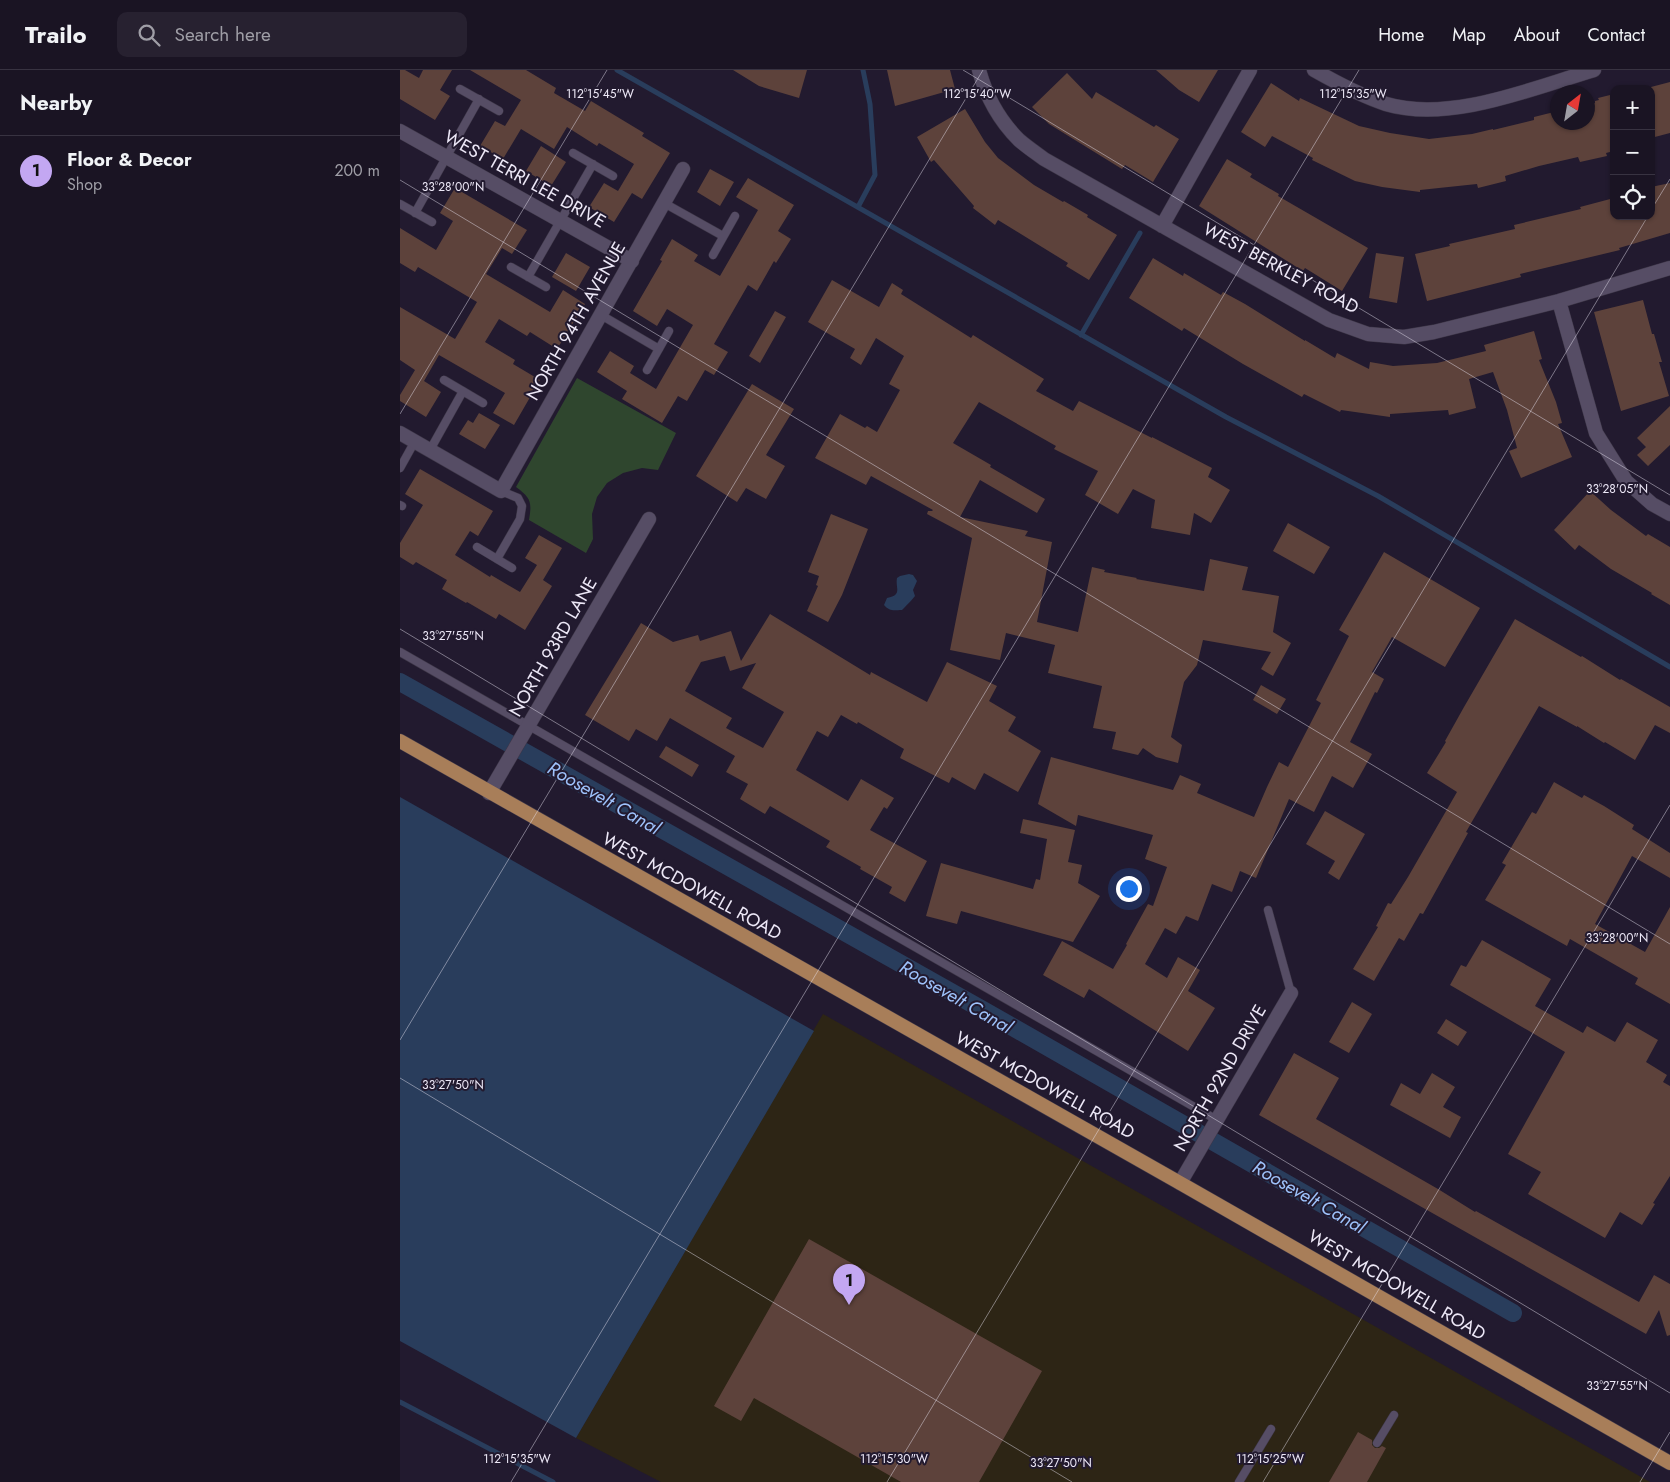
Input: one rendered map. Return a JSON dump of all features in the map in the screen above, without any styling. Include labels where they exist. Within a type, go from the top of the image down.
[{"type":"main road","name":"WEST MCDOWELL ROAD","points":[[400,741],[1670,1463]]},
{"type":"street","name":"WEST BERKLEY ROAD","points":[[979,70],[989,99],[1002,120],[1020,140],[1044,159],[1329,320],[1368,334],[1404,337],[1559,301]]},
{"type":"street","points":[[1162,226],[1250,70]]},
{"type":"street","points":[[1314,70],[1343,86],[1387,104],[1435,110],[1465,106],[1503,97],[1592,70]]},
{"type":"street","name":"WEST TERRI LEE DRIVE","points":[[400,130],[632,261]]},
{"type":"street","name":"NORTH 94TH AVENUE","points":[[501,491],[683,169]]},
{"type":"street","points":[[1670,268],[1559,301],[1596,433],[1626,482],[1652,504],[1670,514]]},
{"type":"street","points":[[400,433],[501,491]]},
{"type":"street","name":"NORTH 93RD LANE","points":[[489,793],[649,519]]},
{"type":"street","name":"NORTH 92ND DRIVE","points":[[1180,1183],[1291,993]]},
{"type":"lane","points":[[460,89],[499,111]]},
{"type":"lane","points":[[415,213],[479,99]]},
{"type":"lane","points":[[573,153],[613,176]]},
{"type":"lane","points":[[528,277],[593,164]]},
{"type":"lane","points":[[664,202],[724,236]]},
{"type":"lane","points":[[400,204],[432,222]]},
{"type":"lane","points":[[713,255],[735,216]]},
{"type":"lane","points":[[511,267],[546,287]]},
{"type":"lane","points":[[601,315],[659,349]]},
{"type":"lane","points":[[648,370],[669,331]]},
{"type":"lane","points":[[444,380],[483,403]]},
{"type":"lane","points":[[430,450],[464,391]]},
{"type":"lane","points":[[400,468],[415,441]]},
{"type":"lane","points":[[497,559],[520,519],[522,506],[518,498],[501,491]]},
{"type":"lane","points":[[477,547],[512,568]]},
{"type":"lane","points":[[400,652],[526,729],[1216,1123]]},
{"type":"lane","points":[[1268,910],[1291,993]]},
{"type":"lane","points":[[1377,1444],[1394,1415]]},
{"type":"lane","points":[[1239,1482],[1271,1429]]},
{"type":"shaded area","points":[[823,1014],[1650,1482],[661,1482],[576,1438]]},
{"type":"green space","points":[[577,378],[676,433],[658,470],[642,468],[623,473],[607,483],[597,497],[592,514],[593,539],[586,553],[529,520],[529,501],[525,494],[516,487]]},
{"type":"water","points":[[909,574],[913,575],[917,581],[913,590],[915,596],[902,610],[888,609],[884,605],[887,598],[897,593],[897,578]]},
{"type":"water","points":[[400,797],[814,1031],[576,1438],[400,1341]]},
{"type":"building","points":[[400,70],[405,70],[419,78],[423,70],[452,70],[440,90],[450,96],[435,120],[400,99]]},
{"type":"building","points":[[470,70],[526,70],[556,88],[554,93],[585,111],[591,101],[644,133],[642,136],[670,153],[642,199],[632,193],[614,222],[589,207],[604,183],[618,191],[634,164],[599,143],[597,146],[567,127],[554,149],[521,129],[503,159],[480,146],[495,121],[505,126],[521,100]]},
{"type":"building","points":[[733,70],[807,70],[799,98],[759,86]]},
{"type":"building","points":[[887,70],[950,70],[955,89],[895,106]]},
{"type":"building","points":[[1156,70],[1218,70],[1199,102],[1179,90]]},
{"type":"building","points":[[1067,73],[1092,99],[1096,92],[1154,127],[1156,125],[1179,139],[1153,182],[1125,165],[1122,169],[1049,124],[1032,107]]},
{"type":"building","points":[[1670,82],[1670,133],[1655,137],[1655,130],[1655,86]]},
{"type":"building","points":[[1271,83],[1299,101],[1300,98],[1359,126],[1429,139],[1493,130],[1534,120],[1534,117],[1550,113],[1550,130],[1595,130],[1595,101],[1599,100],[1598,98],[1610,95],[1610,152],[1606,153],[1607,156],[1580,162],[1578,157],[1539,166],[1505,176],[1506,181],[1478,188],[1477,184],[1420,190],[1420,192],[1355,181],[1312,160],[1313,158],[1272,136],[1265,147],[1241,132]]},
{"type":"building","points":[[965,109],[985,142],[998,158],[1034,185],[1088,215],[1087,217],[1117,235],[1089,280],[1066,266],[1068,263],[998,220],[995,225],[973,208],[974,206],[934,160],[931,162],[917,137]]},
{"type":"building","points":[[541,146],[566,162],[551,186],[526,171]]},
{"type":"building","points":[[1227,159],[1252,174],[1250,177],[1279,194],[1278,196],[1368,248],[1342,291],[1305,268],[1303,271],[1199,206]]},
{"type":"building","points":[[710,169],[734,182],[720,206],[697,192]]},
{"type":"building","points":[[748,178],[794,205],[778,231],[791,239],[776,263],[774,261],[757,291],[748,285],[714,344],[728,352],[714,375],[705,370],[687,401],[678,396],[662,423],[622,399],[627,391],[597,372],[610,351],[634,366],[630,373],[656,389],[693,325],[667,309],[657,326],[633,311],[662,261],[660,260],[672,239],[698,255],[694,261],[720,276],[758,210],[736,197]]},
{"type":"building","points":[[1670,183],[1670,233],[1619,248],[1620,250],[1520,274],[1521,277],[1427,301],[1415,254],[1515,229],[1514,225],[1581,209],[1580,207],[1610,199],[1610,220],[1655,220],[1655,186]]},
{"type":"building","points":[[455,188],[527,230],[512,254],[502,248],[486,274],[550,312],[563,290],[585,304],[557,349],[530,332],[527,336],[499,319],[485,342],[515,360],[513,364],[540,380],[514,425],[493,413],[505,393],[439,355],[424,381],[441,392],[426,417],[400,401],[400,395],[415,370],[400,360],[400,307],[455,339],[477,302],[418,267],[415,272],[400,263],[400,228],[436,250],[453,221],[440,213]]},
{"type":"building","points":[[566,253],[590,267],[576,291],[552,277]]},
{"type":"building","points":[[1376,253],[1404,257],[1397,303],[1369,298]]},
{"type":"building","points":[[1153,258],[1183,276],[1184,273],[1221,295],[1223,292],[1245,304],[1335,358],[1337,353],[1369,369],[1370,362],[1393,366],[1437,363],[1486,351],[1484,345],[1534,331],[1542,359],[1539,360],[1556,402],[1562,423],[1558,424],[1572,457],[1521,478],[1509,451],[1517,448],[1507,410],[1493,372],[1469,379],[1476,408],[1449,415],[1448,410],[1390,414],[1390,417],[1341,410],[1340,412],[1304,394],[1302,397],[1184,328],[1182,331],[1129,298]]},
{"type":"building","points":[[832,280],[879,307],[892,283],[903,290],[901,294],[971,338],[973,335],[1044,379],[1036,391],[1073,411],[1079,401],[1152,437],[1212,468],[1208,477],[1230,490],[1211,523],[1194,513],[1190,535],[1151,528],[1155,500],[1133,489],[1118,514],[1085,495],[1098,471],[1054,449],[1056,446],[979,402],[953,443],[1045,499],[1037,513],[980,480],[960,517],[1028,531],[1025,536],[1052,542],[1037,622],[1078,632],[1092,567],[1105,570],[1104,572],[1136,579],[1204,591],[1210,559],[1248,567],[1242,590],[1279,596],[1273,632],[1291,643],[1273,676],[1261,669],[1271,652],[1203,640],[1197,665],[1184,682],[1171,737],[1182,745],[1178,763],[1156,757],[1143,748],[1138,755],[1112,749],[1116,732],[1093,728],[1102,686],[1048,673],[1055,645],[1006,633],[1000,660],[950,650],[972,538],[927,514],[928,511],[933,510],[871,476],[866,485],[815,458],[840,414],[865,428],[867,426],[877,432],[900,390],[889,384],[904,356],[876,338],[861,365],[850,358],[855,349],[808,322]]},
{"type":"building","points":[[1643,300],[1662,362],[1659,362],[1669,396],[1621,411],[1594,312]]},
{"type":"building","points":[[775,311],[786,317],[760,363],[749,356]]},
{"type":"building","points":[[752,384],[794,409],[766,455],[785,466],[766,499],[746,488],[737,502],[696,476]]},
{"type":"building","points":[[1670,406],[1670,445],[1648,466],[1637,455],[1646,447],[1637,438]]},
{"type":"building","points":[[479,413],[500,425],[485,449],[459,434],[468,420],[473,423]]},
{"type":"building","points":[[420,469],[493,511],[478,536],[470,531],[455,555],[490,577],[491,575],[520,592],[537,565],[525,558],[539,535],[562,548],[543,580],[552,586],[525,630],[499,614],[496,619],[442,589],[447,580],[416,562],[413,565],[400,557],[400,543],[423,505],[405,494]]},
{"type":"building","points":[[1590,491],[1611,510],[1646,536],[1648,534],[1670,547],[1670,605],[1611,569],[1579,545],[1575,550],[1554,530]]},
{"type":"building","points":[[831,514],[868,529],[842,595],[828,622],[807,611],[818,586],[816,585],[819,576],[808,572]]},
{"type":"building","points":[[1288,523],[1330,547],[1314,574],[1273,551]]},
{"type":"building","points":[[1384,552],[1480,608],[1445,667],[1392,637],[1372,672],[1384,679],[1377,693],[1375,692],[1350,742],[1372,754],[1353,788],[1332,776],[1314,812],[1289,799],[1256,878],[1240,871],[1232,892],[1212,884],[1198,921],[1186,916],[1176,934],[1165,928],[1145,964],[1167,978],[1178,957],[1200,970],[1188,991],[1215,1008],[1188,1051],[1089,989],[1084,998],[1043,975],[1062,941],[1113,969],[1148,904],[1153,906],[1167,867],[1145,859],[1153,835],[1078,815],[1076,826],[1038,804],[1051,757],[1173,790],[1180,775],[1201,784],[1197,793],[1254,817],[1279,762],[1288,767],[1321,703],[1316,700],[1349,636],[1339,630]]},
{"type":"building","points":[[770,614],[870,675],[871,672],[927,702],[947,662],[997,686],[989,701],[1016,717],[1008,731],[1041,751],[1018,792],[984,773],[975,790],[952,777],[949,783],[900,758],[904,749],[858,722],[857,724],[841,715],[828,737],[817,731],[796,770],[848,801],[861,779],[894,798],[887,809],[884,807],[870,830],[927,861],[905,902],[889,893],[892,887],[826,847],[830,841],[770,806],[765,814],[740,799],[748,784],[726,772],[735,756],[670,718],[657,741],[636,729],[629,741],[585,715],[641,623],[673,642],[698,635],[700,641],[731,631],[741,661]],"holes":[[[725,656],[730,671],[756,663],[742,688],[784,712],[763,748],[726,728],[732,718],[685,691],[701,662]]]},
{"type":"building","points":[[1515,619],[1670,707],[1670,733],[1655,725],[1635,760],[1539,706],[1466,832],[1468,833],[1423,914],[1420,913],[1404,941],[1399,938],[1374,981],[1353,969],[1378,927],[1376,926],[1388,903],[1391,904],[1408,877],[1457,792],[1427,773]]},
{"type":"building","points":[[1261,685],[1286,699],[1277,714],[1253,700]]},
{"type":"building","points":[[666,746],[699,765],[692,777],[659,757]]},
{"type":"building","points":[[1554,782],[1582,798],[1584,795],[1604,806],[1634,825],[1632,829],[1670,853],[1670,878],[1632,856],[1595,924],[1645,952],[1670,907],[1670,1004],[1635,984],[1638,978],[1570,939],[1567,946],[1485,900],[1506,865],[1502,863],[1532,812],[1536,814]]},
{"type":"building","points":[[1325,811],[1365,834],[1339,880],[1328,873],[1335,861],[1306,844]]},
{"type":"building","points":[[1023,819],[1075,830],[1068,862],[1082,865],[1078,883],[1100,896],[1073,942],[961,911],[957,924],[926,916],[941,863],[1033,889],[1036,879],[1040,880],[1047,839],[1020,833]]},
{"type":"building","points":[[1482,940],[1551,979],[1535,1006],[1583,1033],[1587,1026],[1615,1042],[1627,1022],[1658,1040],[1646,1062],[1667,1075],[1663,1082],[1670,1086],[1670,1176],[1642,1225],[1620,1212],[1605,1238],[1528,1194],[1541,1172],[1508,1154],[1565,1052],[1450,985],[1461,965],[1466,967]]},
{"type":"building","points":[[1352,1002],[1372,1014],[1349,1053],[1329,1042]]},
{"type":"building","points":[[1446,1019],[1467,1032],[1458,1046],[1437,1033]]},
{"type":"building","points":[[1294,1053],[1339,1078],[1316,1119],[1475,1212],[1639,1302],[1654,1275],[1670,1284],[1670,1335],[1667,1336],[1659,1310],[1646,1334],[1259,1115]]},
{"type":"building","points":[[1432,1073],[1455,1087],[1443,1107],[1461,1117],[1450,1138],[1390,1105],[1401,1083],[1420,1094]]},
{"type":"building","points":[[809,1239],[1042,1371],[979,1482],[901,1482],[754,1398],[741,1421],[714,1406]]},
{"type":"building","points":[[1358,1432],[1372,1440],[1372,1445],[1375,1448],[1382,1446],[1386,1448],[1367,1482],[1329,1482]]},
{"type":"waterway","points":[[617,70],[1226,417],[1378,496],[1670,667]]},
{"type":"waterway","points":[[858,207],[875,175],[870,104],[863,70]]},
{"type":"waterway","points":[[1081,335],[1140,233]]},
{"type":"waterway","name":"Roosevelt Canal","points":[[400,682],[983,1010],[1513,1313]]},
{"type":"waterway","points":[[400,1402],[553,1482]]},
{"type":"place","name":"Floor & Decor","points":[[849,1305]]}]
